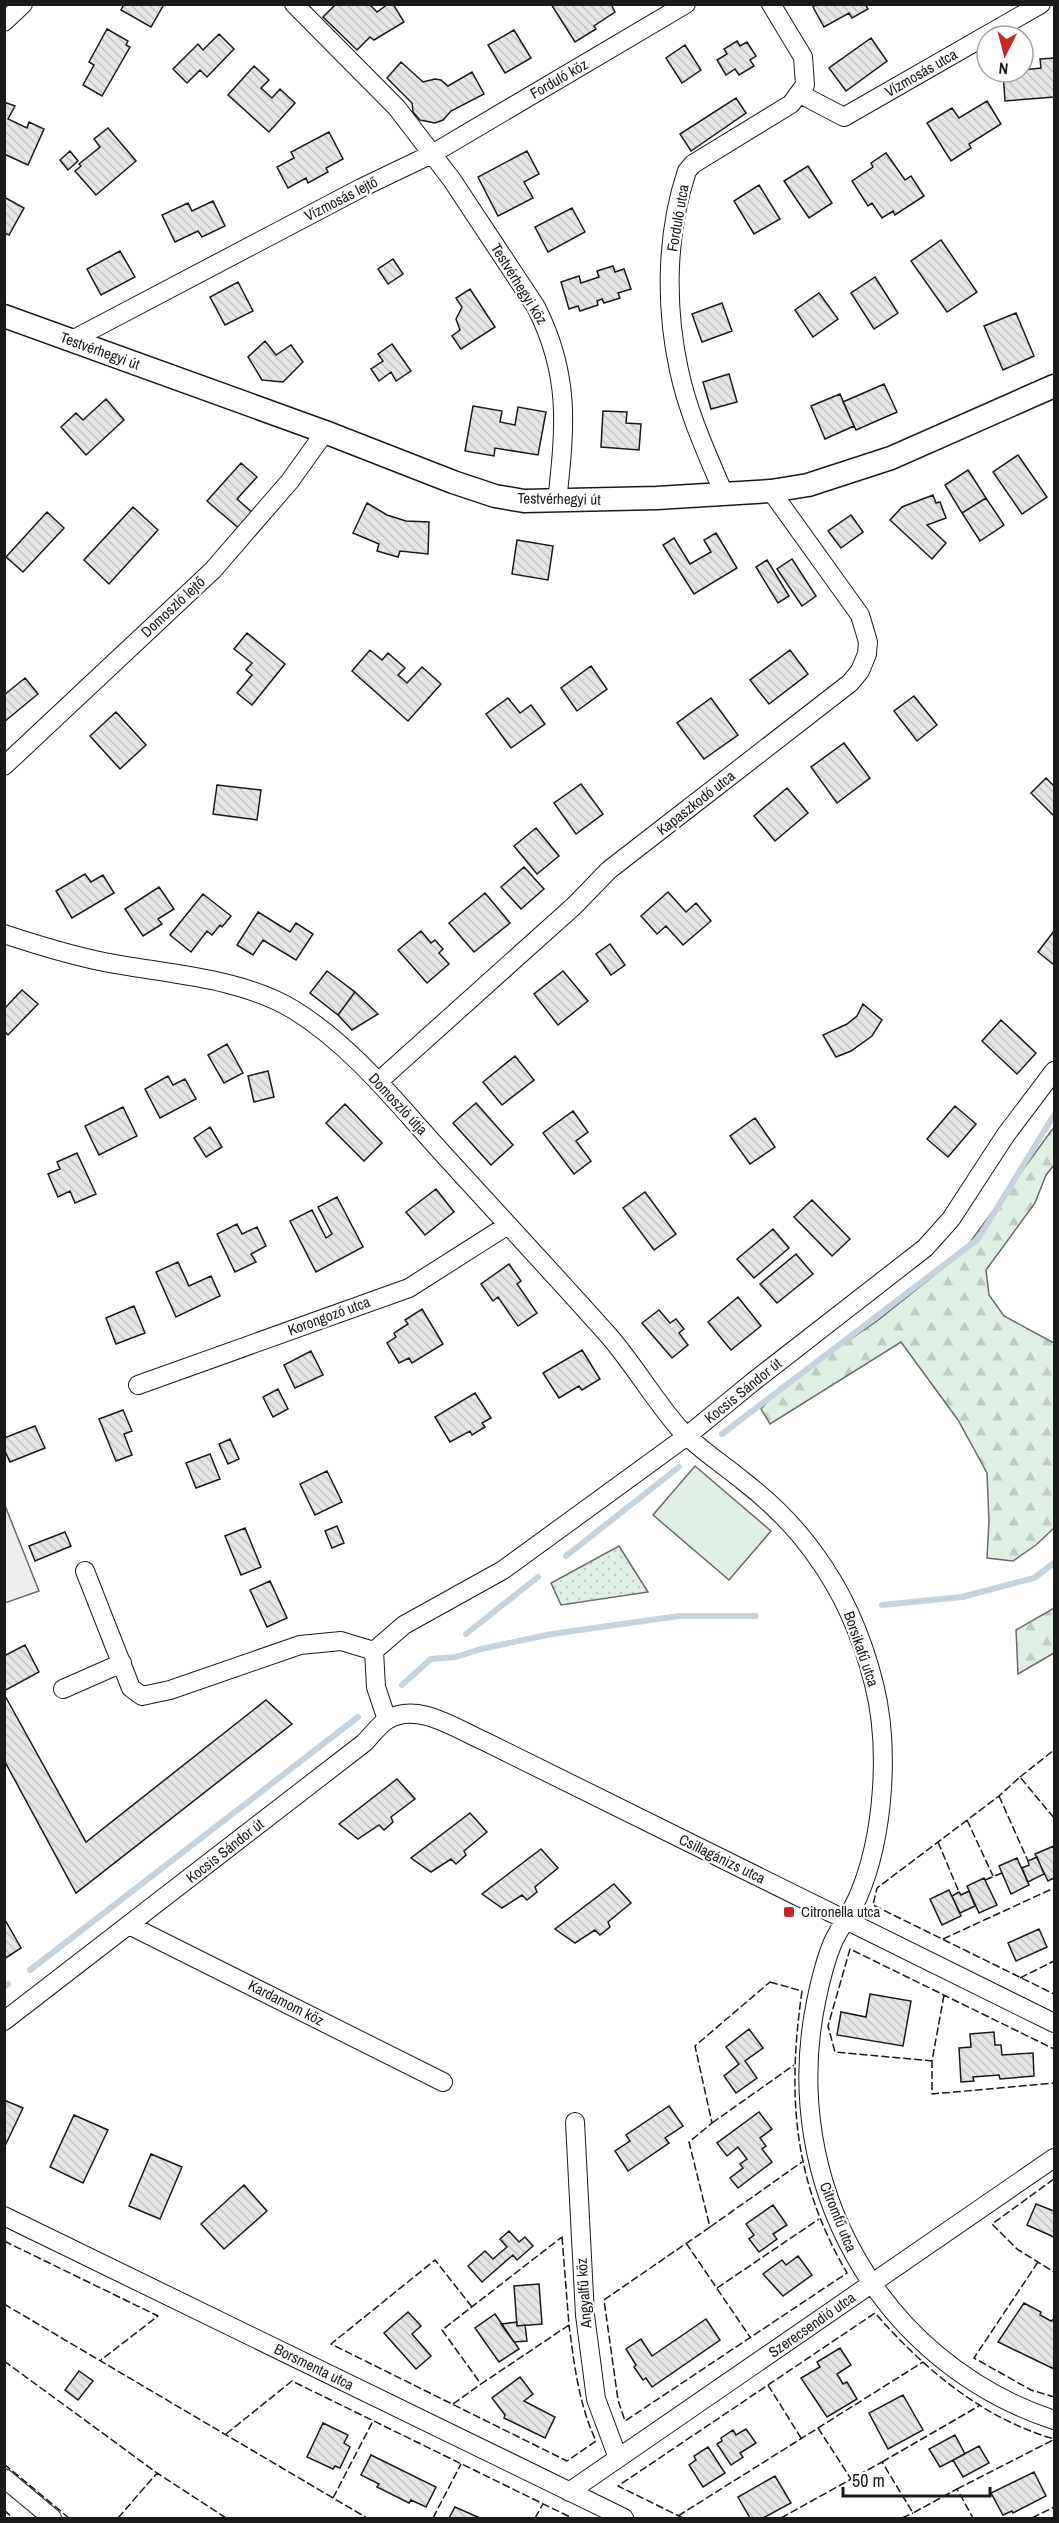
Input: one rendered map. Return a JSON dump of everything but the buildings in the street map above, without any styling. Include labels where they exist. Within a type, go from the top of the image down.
[{"type":"street","points":[[4,22],[23,4]]},
{"type":"street","points":[[294,4],[383,93],[432,154]]},
{"type":"street","name":"Forduló köz","points":[[432,154],[686,4]]},
{"type":"street","points":[[771,4],[804,57],[805,85],[800,94]]},
{"type":"street","name":"Vízmosás utca","points":[[800,94],[844,117],[1041,4]]},
{"type":"street","name":"Forduló utca","points":[[724,494],[704,447],[679,369],[672,321],[670,272],[674,225],[683,183],[687,171],[693,164],[791,104],[800,94]]},
{"type":"street","name":"Vízmosás lejtő","points":[[72,340],[361,188],[432,154]]},
{"type":"street","name":"Testvérhegyi köz","points":[[432,154],[536,307],[547,329],[560,372],[564,403],[564,440],[557,501]]},
{"type":"street","name":"Testvérhegyi út","points":[[4,316],[495,496],[524,501],[724,494],[771,491],[808,485],[891,458],[1054,386]]},
{"type":"street","name":"Domoszló lejtő","points":[[4,766],[213,570],[290,481],[325,432]]},
{"type":"street","name":"Kapaszkodó utca","points":[[378,1082],[574,906],[609,870],[850,683],[860,671],[867,654],[868,642],[860,615],[771,491]]},
{"type":"street","name":"Domoszló útja","points":[[4,934],[78,956],[234,986],[265,995],[294,1010],[323,1031],[378,1082],[621,1350],[687,1436]]},
{"type":"street","name":"Kocsis Sándor út","points":[[374,1651],[404,1625],[503,1570],[687,1436],[925,1248],[951,1219],[1005,1136],[1054,1071]]},
{"type":"street","name":"Korongozó utca","points":[[138,1385],[409,1288],[508,1225]]},
{"type":"street","name":"Borsikafű utca","points":[[687,1436],[772,1505],[796,1530],[813,1551],[843,1597],[865,1652],[878,1704],[881,1733],[881,1795],[868,1868],[860,1894],[846,1921]]},
{"type":"street","points":[[85,1571],[131,1688],[136,1694],[150,1696],[300,1645],[341,1641],[374,1651],[376,1687],[387,1720]]},
{"type":"street","points":[[63,1689],[122,1663]]},
{"type":"street","name":"Csillagánizs utca","points":[[387,1720],[405,1713],[422,1714],[495,1746],[1054,2023]]},
{"type":"street","name":"Kocsis Sándor út","points":[[4,2021],[364,1743],[387,1720]]},
{"type":"street","name":"Citromfű utca","points":[[846,1921],[834,1940],[815,2005],[808,2103],[814,2146],[826,2193],[846,2242],[871,2284],[915,2335],[950,2365],[974,2383],[1054,2420]]},
{"type":"street","name":"Kardamom köz","points":[[129,1925],[443,2082]]},
{"type":"street","name":"Angyalfű köz","points":[[575,2122],[585,2315],[596,2399],[618,2458]]},
{"type":"street","name":"Szerecsendió utca","points":[[569,2492],[1054,2158]]},
{"type":"street","name":"Borsmenta utca","points":[[4,2216],[624,2518]]},
{"type":"street","points":[[4,2478],[52,2518]]},
{"type":"green space","points":[[1054,1127],[1054,1165],[1046,1175],[1035,1203],[986,1270],[989,1295],[1004,1316],[1054,1343],[1054,1528],[1036,1545],[1013,1561],[987,1558],[989,1521],[987,1473],[958,1420],[901,1342],[770,1424],[761,1409],[780,1387],[877,1321],[963,1252]]},
{"type":"green space","points":[[695,1466],[771,1531],[729,1580],[653,1515]]},
{"type":"green space","points":[[619,1546],[648,1592],[561,1605],[551,1583]]},
{"type":"green space","points":[[1054,1608],[1054,1653],[1018,1674],[1016,1630]]},
{"type":"shaded area","points":[[4,1503],[39,1591],[5,1603],[4,1602]]},
{"type":"waterway","points":[[722,1434],[978,1239],[1054,1115]]},
{"type":"waterway","points":[[566,1556],[679,1467]]},
{"type":"waterway","points":[[882,1605],[962,1597],[1034,1578],[1054,1563]]},
{"type":"waterway","points":[[466,1634],[538,1577]]},
{"type":"waterway","points":[[402,1685],[431,1659],[456,1657],[481,1649],[552,1634],[679,1616],[756,1616]]},
{"type":"waterway","points":[[30,1970],[358,1717]]},
{"type":"waterway","points":[[4,1987],[8,1984]]},
{"type":"fence","points":[[1020,1777],[1054,1750]]},
{"type":"fence","points":[[1054,1818],[1020,1777],[999,1796],[877,1888],[873,1905],[1054,1994]]},
{"type":"fence","points":[[999,1796],[1028,1861]]},
{"type":"fence","points":[[967,1820],[993,1876]]},
{"type":"fence","points":[[938,1842],[959,1892]]},
{"type":"fence","points":[[985,1880],[1002,1873]]},
{"type":"fence","points":[[943,1939],[1054,1888]]},
{"type":"fence","points":[[944,1995],[932,2061],[835,2052],[828,2026],[850,1949],[1054,2049]]},
{"type":"fence","points":[[1020,1978],[1054,1961]]},
{"type":"fence","points":[[770,1982],[802,1991],[795,2066],[795,2102],[799,2136],[805,2171],[815,2204],[847,2273],[625,2421],[618,2400],[604,2300],[710,2227],[689,2142],[712,2123],[695,2046],[770,1982]]},
{"type":"fence","points":[[932,2060],[932,2094],[1054,2083]]},
{"type":"fence","points":[[712,2123],[794,2065]]},
{"type":"fence","points":[[710,2227],[802,2162]]},
{"type":"fence","points":[[1054,2179],[992,2224],[1017,2249],[1054,2272]]},
{"type":"fence","points":[[717,2288],[819,2219]]},
{"type":"fence","points":[[562,2237],[569,2325],[481,2384],[442,2330],[562,2237]]},
{"type":"fence","points":[[4,2241],[158,2316],[101,2360]]},
{"type":"fence","points":[[686,2243],[750,2337]]},
{"type":"fence","points":[[472,2307],[435,2260],[331,2344],[567,2461],[596,2441],[581,2399],[569,2325]]},
{"type":"fence","points":[[1038,2262],[974,2358],[1031,2390],[1054,2397]]},
{"type":"fence","points":[[4,2304],[367,2518]]},
{"type":"fence","points":[[683,2518],[618,2486],[875,2313],[934,2372],[956,2389],[1003,2418],[1054,2439]]},
{"type":"fence","points":[[4,2361],[157,2473],[226,2518]]},
{"type":"fence","points":[[678,2516],[923,2362]]},
{"type":"fence","points":[[226,2434],[292,2381],[572,2518]]},
{"type":"fence","points":[[453,2404],[481,2384]]},
{"type":"fence","points":[[768,2385],[801,2438]]},
{"type":"fence","points":[[882,2462],[979,2406]]},
{"type":"fence","points":[[333,2498],[373,2421]]},
{"type":"fence","points":[[818,2428],[851,2479]]},
{"type":"fence","points":[[957,2489],[1053,2440]]},
{"type":"fence","points":[[781,2518],[882,2462],[913,2513],[957,2489],[973,2518]]},
{"type":"fence","points":[[4,2464],[69,2518]]},
{"type":"fence","points":[[433,2518],[461,2464]]},
{"type":"fence","points":[[118,2518],[157,2473]]},
{"type":"fence","points":[[535,2518],[543,2504]]},
{"type":"fence","points":[[1032,2518],[1054,2507]]},
{"type":"fence","points":[[4,2510],[13,2518]]},
{"type":"fence","points":[[902,2518],[913,2513]]},
{"type":"place","name":"Citronella utca","points":[[789,1912]]}]
